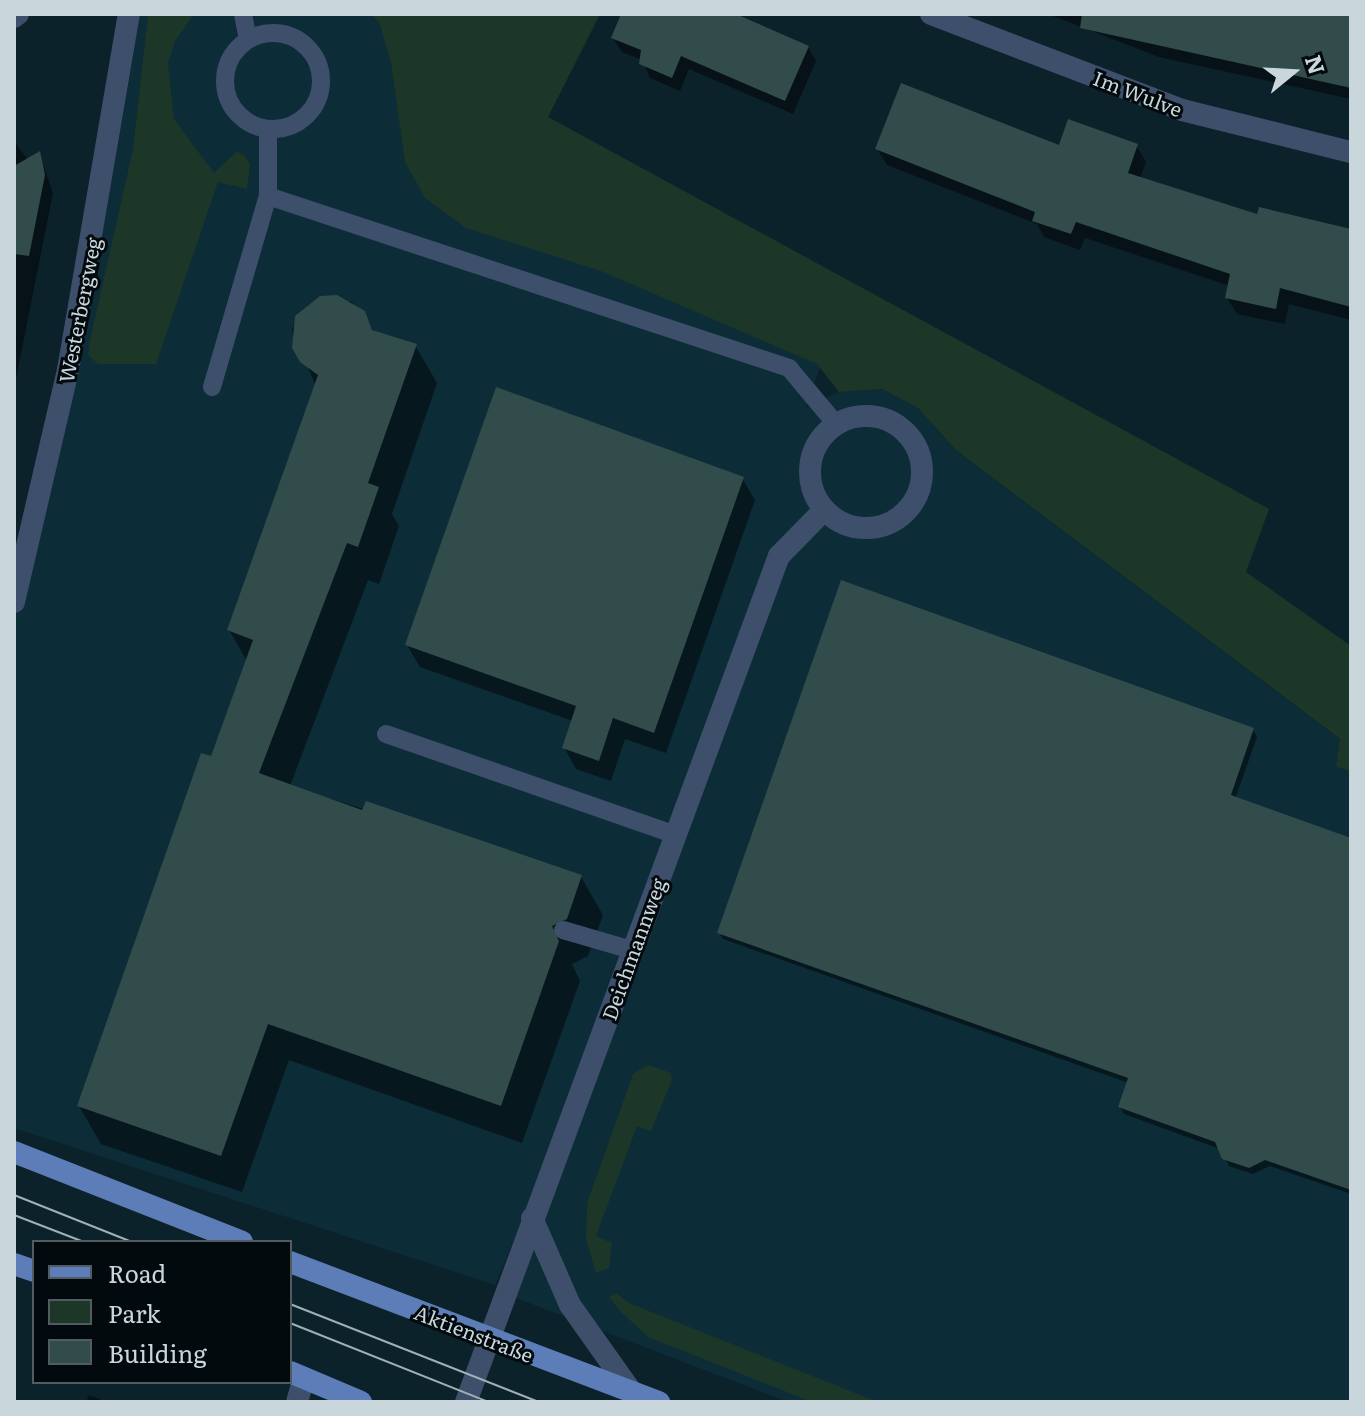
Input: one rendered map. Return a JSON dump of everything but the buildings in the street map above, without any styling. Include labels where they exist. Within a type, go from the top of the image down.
[{"type":"main road","points":[[14,1152],[237,1240]]},
{"type":"main road","name":"Aktienstraße","points":[[292,1263],[659,1402]]},
{"type":"main road","points":[[297,1375],[361,1402]]},
{"type":"street","name":"Westerbergweg","points":[[14,602],[68,370],[129,14]]},
{"type":"street","name":"Im Wulve","points":[[931,14],[1182,110],[1351,152]]},
{"type":"street","points":[[865,415],[898,425],[912,438],[923,474],[909,510],[885,525],[857,528],[824,510],[809,474],[812,455],[836,424],[865,415]]},
{"type":"street","name":"Deichmannweg","points":[[466,1402],[492,1340],[532,1218],[779,556],[824,510]]},
{"type":"street","points":[[532,1218],[570,1305],[631,1391]]},
{"type":"street","points":[[297,1375],[297,1402]]},
{"type":"lane","points":[[243,14],[248,39]]},
{"type":"lane","points":[[280,32],[296,38],[309,48],[321,78],[319,95],[306,115],[284,128],[268,129],[241,117],[226,91],[228,61],[248,39],[280,32]]},
{"type":"lane","points":[[212,387],[268,196],[268,129]]},
{"type":"lane","points":[[268,196],[789,368],[836,424]]},
{"type":"lane","points":[[386,734],[676,835]]},
{"type":"lane","points":[[563,930],[632,950]]},
{"type":"shaded area","points":[[134,14],[600,14],[548,117],[850,282],[806,408],[839,392],[882,389],[918,408],[956,450],[1341,740],[1336,767],[1351,771],[1351,1402],[788,1402],[516,1298],[687,826],[495,1285],[14,1128],[14,622],[72,378]]},
{"type":"green space","points":[[148,14],[194,14],[175,41],[168,63],[174,119],[214,173],[237,151],[244,155],[250,164],[247,189],[218,182],[156,364],[98,364],[88,355],[89,345],[133,149]]},
{"type":"green space","points":[[371,14],[600,14],[548,117],[1269,509],[1246,572],[1351,646],[1351,771],[1336,767],[1340,739],[956,450],[918,408],[882,389],[839,392],[817,364],[601,271],[466,228],[425,198],[405,162],[391,63],[379,22]]},
{"type":"green space","points":[[648,1065],[671,1073],[672,1080],[651,1131],[637,1126],[596,1236],[612,1243],[609,1268],[596,1273],[586,1239],[587,1203],[633,1074]]},
{"type":"green space","points":[[616,1293],[629,1303],[878,1402],[812,1402],[648,1337],[609,1297]]},
{"type":"tram line","points":[[14,1195],[127,1240]]},
{"type":"tram line","points":[[14,1215],[79,1240]]},
{"type":"tram line","points":[[292,1305],[539,1402]]},
{"type":"tram line","points":[[292,1324],[489,1402]]}]
